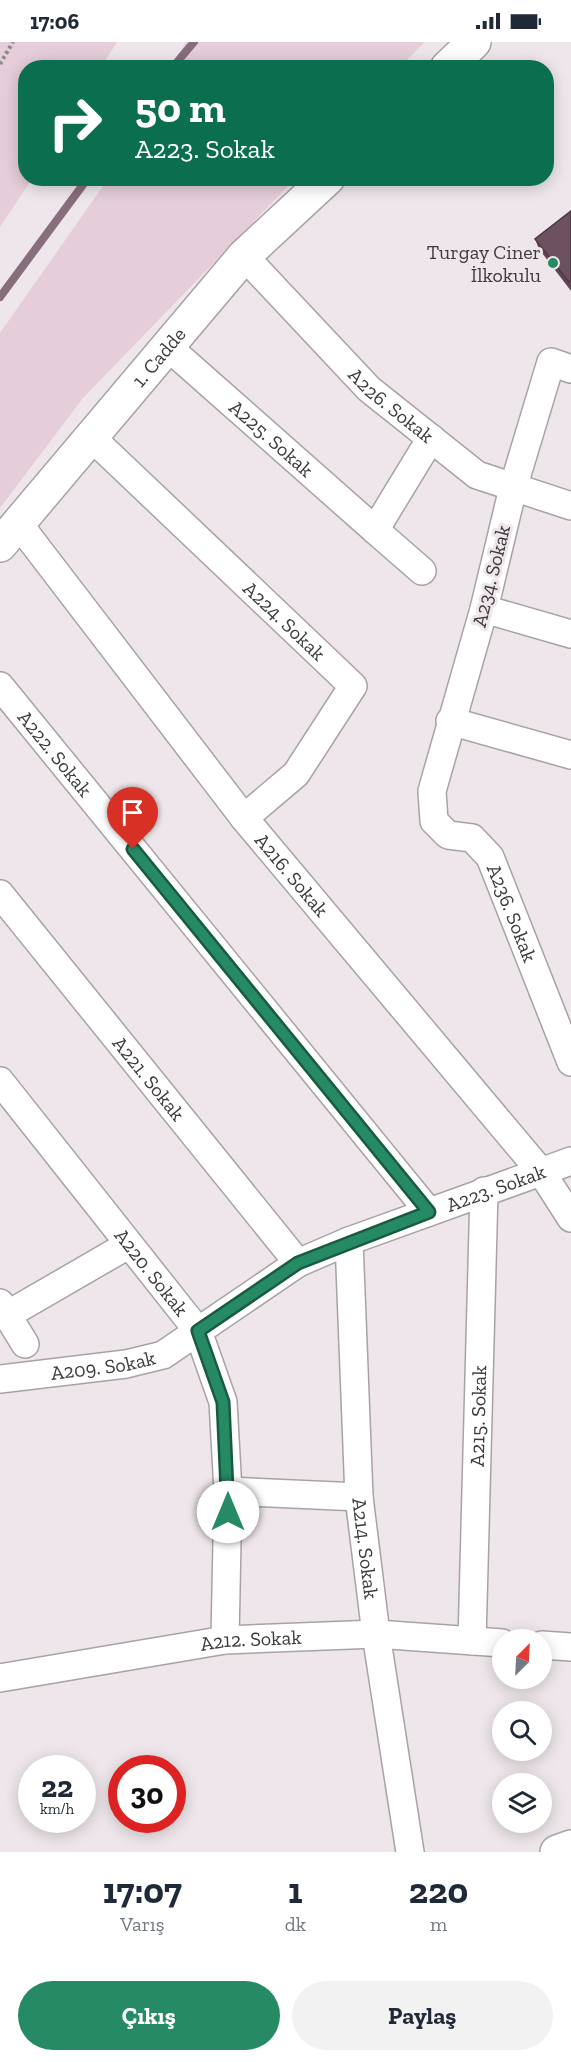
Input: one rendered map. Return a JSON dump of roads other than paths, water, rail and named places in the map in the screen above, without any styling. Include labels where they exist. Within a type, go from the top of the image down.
[{"type":"main road","points":[[455,60],[474,42]]},
{"type":"main road","name":"1. Cadde","points":[[9,534],[244,256],[319,186]]},
{"type":"main road","points":[[557,1852],[571,1847]]},
{"type":"street","name":"A226. Sokak","points":[[244,256],[369,389],[477,475],[571,506]]},
{"type":"street","name":"A225. Sokak","points":[[168,346],[422,571]]},
{"type":"street","name":"A234. Sokak","points":[[432,791],[450,721],[484,609],[513,488],[561,365]]},
{"type":"street","name":"A224. Sokak","points":[[91,437],[353,686],[296,774],[244,818]]},
{"type":"street","points":[[375,530],[430,438]]},
{"type":"street","name":"A216. Sokak","points":[[9,534],[542,1173],[571,1218]]},
{"type":"street","points":[[484,609],[571,634]]},
{"type":"street","name":"A222. Sokak","points":[[0,686],[429,1212]]},
{"type":"street","points":[[450,721],[571,755]]},
{"type":"street","name":"A236. Sokak","points":[[432,791],[434,821],[448,835],[472,838],[490,857],[571,1062]]},
{"type":"street","name":"A221. Sokak","points":[[0,894],[298,1263]]},
{"type":"street","name":"A220. Sokak","points":[[0,1081],[198,1331],[223,1402],[228,1491],[225,1640]]},
{"type":"street","name":"A223. Sokak","points":[[198,1331],[298,1263],[349,1241],[571,1161]]},
{"type":"street","name":"A215. Sokak","points":[[472,1641],[484,1191]]},
{"type":"street","name":"A214. Sokak","points":[[349,1241],[359,1497],[376,1634],[410,1852]]},
{"type":"street","points":[[25,1344],[4,1309],[128,1245]]},
{"type":"street","name":"A209. Sokak","points":[[0,1379],[126,1364],[163,1355],[198,1331]]},
{"type":"street","points":[[228,1491],[359,1497]]},
{"type":"street","name":"A212. Sokak","points":[[0,1678],[225,1640],[376,1634],[492,1642]]},
{"type":"street","points":[[552,1646],[571,1647]]},
{"type":"waterway","points":[[179,60],[194,42]]},
{"type":"waterway","points":[[0,297],[82,186]]},
{"type":"place","name":"Turgay Ciner İlkokulu","points":[[553,263]]}]
